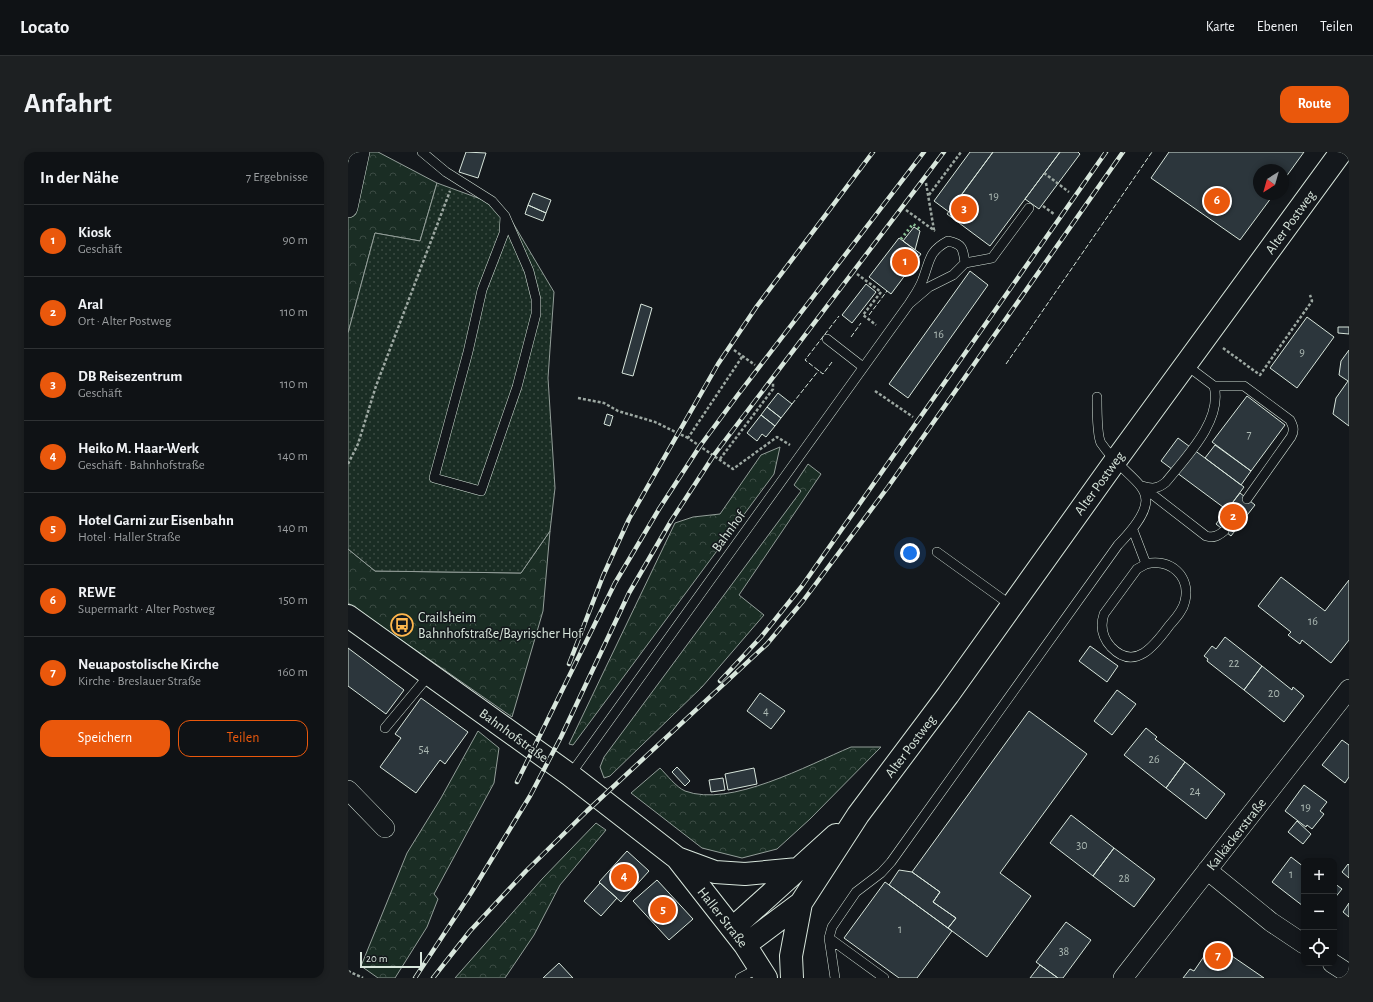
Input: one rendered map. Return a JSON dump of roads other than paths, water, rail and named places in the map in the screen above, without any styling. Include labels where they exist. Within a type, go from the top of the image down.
[{"type":"main road","name":"Alter Postweg","points":[[792,978],[792,956],[801,903],[858,815],[948,695],[1116,460],[1341,152]]},
{"type":"main road","name":"Bahnhofstraße","points":[[348,616],[570,775],[677,858]]},
{"type":"main road","name":"Alter Postweg","points":[[739,936],[798,869],[858,815]]},
{"type":"main road","points":[[677,858],[715,872],[745,874],[798,869]]},
{"type":"main road","name":"Haller Straße","points":[[677,858],[739,936],[763,973]]},
{"type":"main road","name":"Alter Postweg","points":[[739,936],[801,903]]},
{"type":"street","points":[[348,208],[360,152]]},
{"type":"street","name":"Kalkäckerstraße","points":[[1123,978],[1349,689]]},
{"type":"street","points":[[348,790],[385,828]]},
{"type":"street","points":[[1207,870],[1271,922],[1301,942]]},
{"type":"street","points":[[1337,966],[1349,974]]},
{"type":"lane","points":[[422,152],[456,178],[492,201],[505,216],[528,271],[536,299],[536,314],[517,387],[481,491],[434,478],[468,352],[482,290],[504,233],[505,216]]},
{"type":"lane","points":[[909,304],[929,287],[952,275],[965,263],[992,258],[1029,208]]},
{"type":"lane","points":[[909,304],[923,281],[932,253],[938,246],[948,241],[957,242],[963,249],[965,263]]},
{"type":"lane","name":"Bahnhof","points":[[570,775],[909,304]]},
{"type":"lane","points":[[827,339],[864,367]]},
{"type":"lane","points":[[1186,365],[1214,386],[1244,386],[1290,420],[1293,426],[1294,431],[1291,437],[1247,499]]},
{"type":"lane","points":[[1142,486],[1160,488],[1200,438],[1214,412],[1217,397],[1214,386]]},
{"type":"lane","points":[[1097,398],[1100,441],[1116,460],[1142,486],[1206,536],[1218,536],[1224,530]]},
{"type":"lane","points":[[835,978],[828,938],[832,927],[856,892],[881,873],[891,862],[1118,545],[1133,530],[1145,508],[1146,495],[1142,486]]},
{"type":"lane","points":[[1133,530],[1146,564]]},
{"type":"lane","points":[[937,552],[1012,606]]},
{"type":"lane","points":[[1163,562],[1174,568],[1183,577],[1186,589],[1186,601],[1182,610],[1152,649],[1144,654],[1132,656],[1123,655],[1107,643],[1102,634],[1101,622],[1104,614],[1137,569],[1146,564],[1163,562]]},
{"type":"lane","points":[[386,728],[430,674]]},
{"type":"lane","points":[[828,938],[884,978]]},
{"type":"lane","points":[[740,978],[763,973]]},
{"type":"railway","points":[[569,664],[603,576],[629,519],[718,364],[757,306],[873,152]]},
{"type":"railway","points":[[517,782],[615,583],[659,509],[700,446],[737,396],[924,152]]},
{"type":"railway","points":[[415,978],[471,893],[530,796],[561,737],[629,593],[671,521],[714,455],[944,152]]},
{"type":"railway","points":[[720,681],[761,637],[802,586],[1106,152]]},
{"type":"railway","points":[[433,978],[470,931],[526,871],[587,811],[767,644],[803,601],[888,487],[1123,152]]},
{"type":"place","name":"REWE","points":[[1217,201]]},
{"type":"place","name":"DB Reisezentrum","points":[[964,209]]},
{"type":"place","name":"Kiosk","points":[[905,262]]},
{"type":"place","name":"Aral","points":[[1233,517]]},
{"type":"place","name":"Crailsheim Bahnhofstraße/Bayrischer Hof","points":[[402,625]]},
{"type":"place","name":"Heiko M. Haar-Werk","points":[[624,877]]},
{"type":"place","name":"Hotel Garni zur Eisenbahn","points":[[663,910]]},
{"type":"place","name":"Neuapostolische Kirche","points":[[1218,956]]}]
